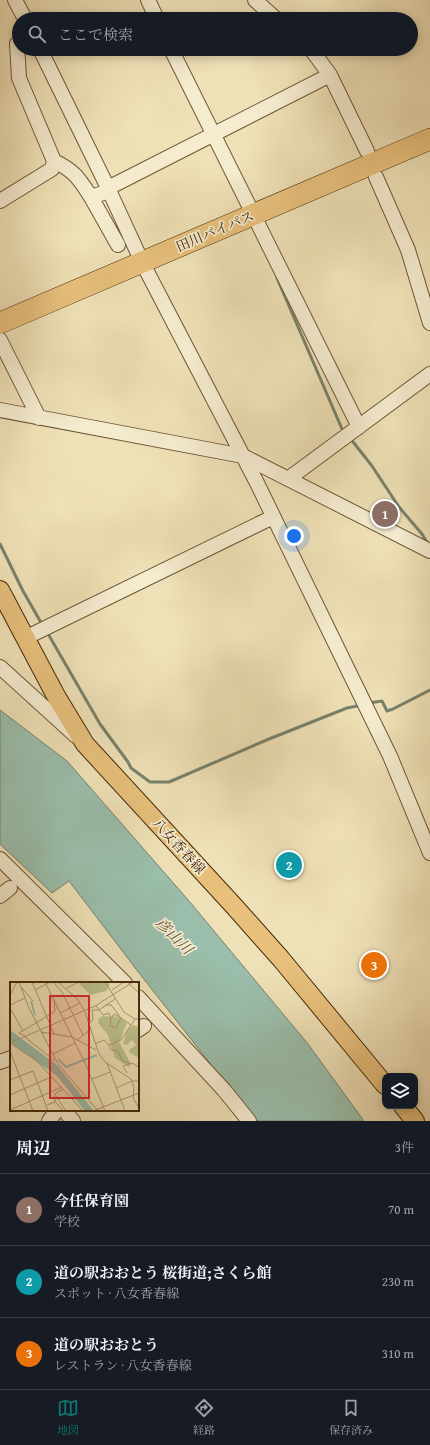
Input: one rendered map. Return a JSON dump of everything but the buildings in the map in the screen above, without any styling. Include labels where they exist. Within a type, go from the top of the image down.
[{"type":"highway","name":"田川バイパス","points":[[0,323],[430,139]]},
{"type":"main road","name":"八女香春線","points":[[0,590],[56,696],[85,744],[276,954],[382,1081]]},
{"type":"main road","points":[[405,1109],[414,1121]]},
{"type":"street","points":[[15,0],[21,12]]},
{"type":"street","points":[[148,0],[154,12]]},
{"type":"street","points":[[255,0],[268,12]]},
{"type":"street","points":[[0,201],[52,169],[54,161],[19,78],[18,56]]},
{"type":"street","points":[[43,56],[142,262],[243,456],[390,756],[430,853]]},
{"type":"street","points":[[174,56],[359,426]]},
{"type":"street","points":[[315,56],[330,75],[367,151]]},
{"type":"street","points":[[91,197],[330,75]]},
{"type":"street","points":[[54,161],[75,173],[91,197],[118,245]]},
{"type":"street","points":[[376,177],[408,250],[427,301],[430,323]]},
{"type":"street","points":[[0,340],[39,418]]},
{"type":"street","points":[[288,479],[430,374]]},
{"type":"street","points":[[0,410],[243,456],[430,551]]},
{"type":"street","points":[[25,638],[273,517]]},
{"type":"street","points":[[0,667],[85,744]]},
{"type":"street","points":[[0,859],[124,982]]},
{"type":"street","points":[[143,1006],[224,1090],[249,1121]]},
{"type":"street","points":[[0,1062],[10,1058]]},
{"type":"street","points":[[49,1121],[56,1111]]},
{"type":"street","points":[[65,1111],[73,1121]]},
{"type":"water","name":"彦山川","points":[[0,710],[67,761],[189,901],[308,1044],[364,1121],[255,1121],[69,881],[52,893],[0,844]]},
{"type":"waterway","points":[[277,278],[342,429],[345,432]]},
{"type":"waterway","points":[[350,438],[372,466],[399,507],[422,534],[428,544]]},
{"type":"waterway","points":[[0,544],[23,591],[43,626]]},
{"type":"waterway","points":[[47,632],[100,724],[131,768],[150,782],[169,782],[269,739],[347,708],[362,705]]},
{"type":"waterway","points":[[369,703],[382,701],[387,711],[430,690]]},
{"type":"place","name":"今任保育園","points":[[385,514]]},
{"type":"place","name":"道の駅おおとう 桜街道;さくら館","points":[[289,865]]},
{"type":"place","name":"道の駅おおとう","points":[[374,965]]}]
